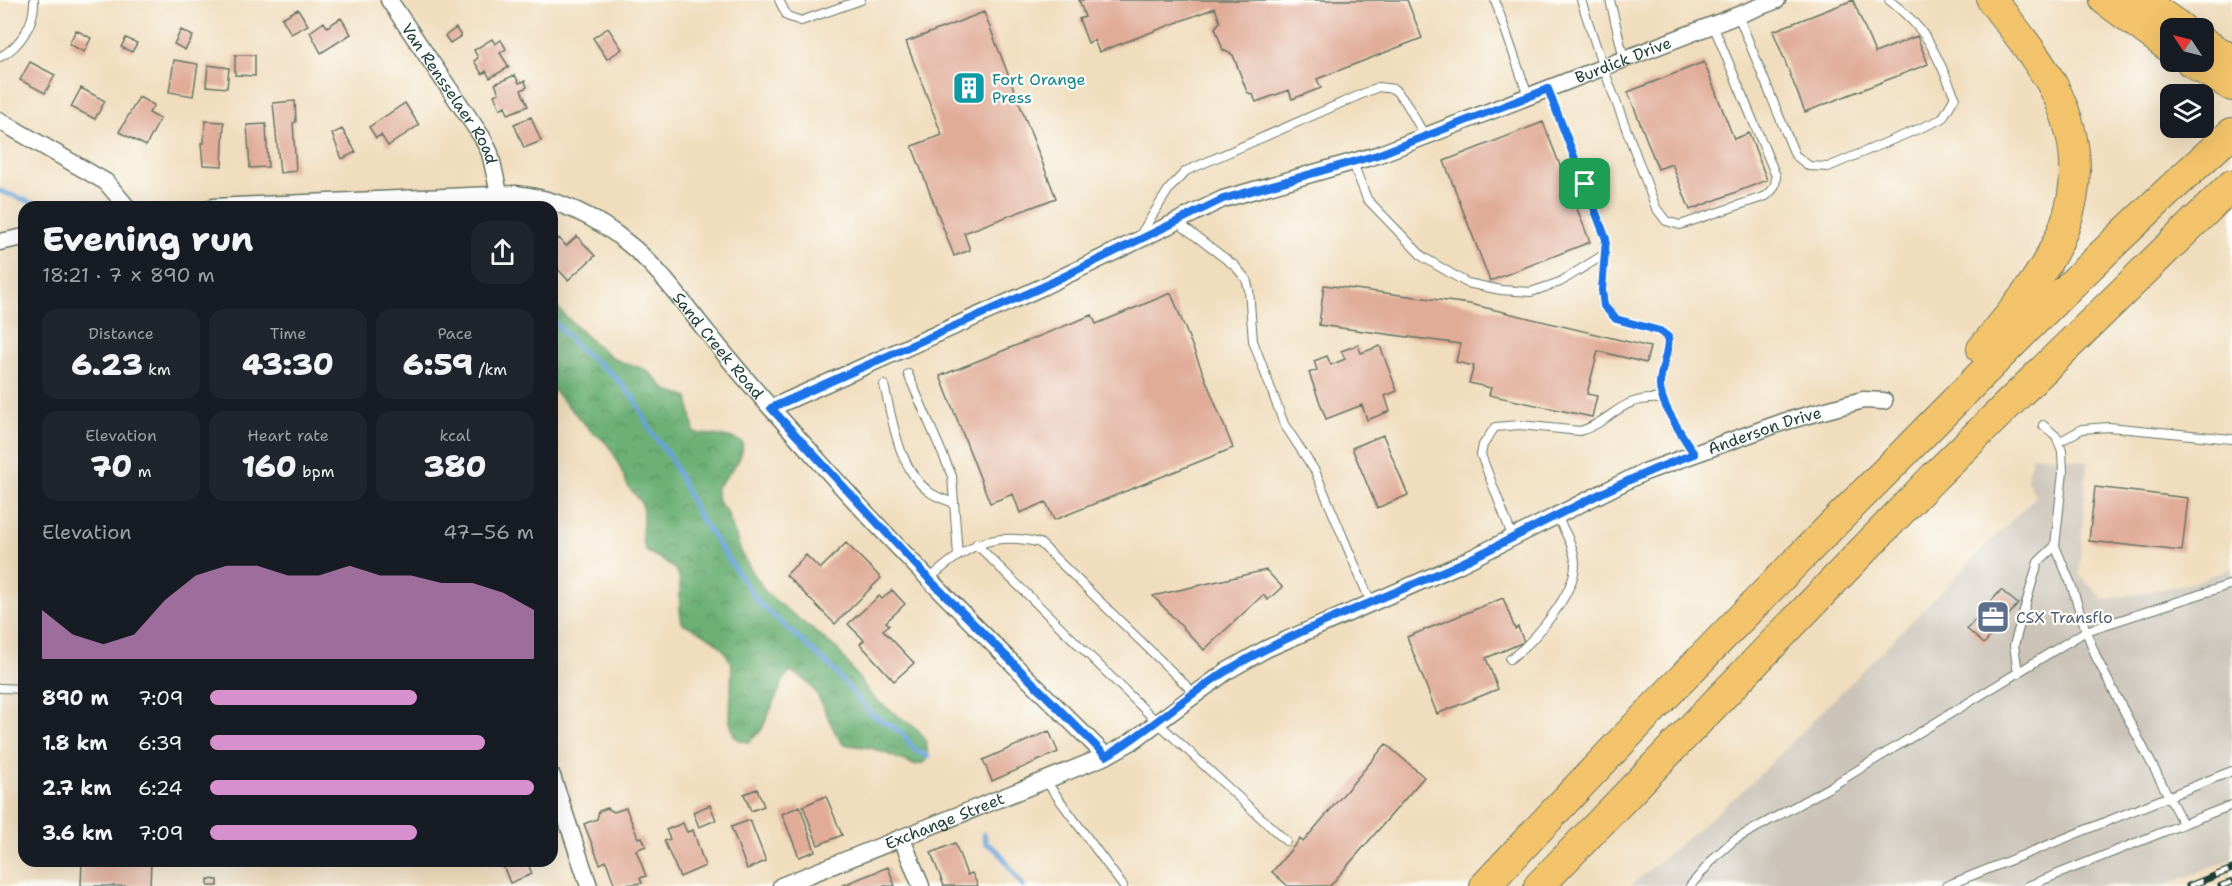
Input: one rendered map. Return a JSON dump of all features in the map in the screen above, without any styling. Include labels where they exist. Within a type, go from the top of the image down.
[{"type":"highway","points":[[1836,520],[2020,304],[2050,261],[2069,214],[2073,162],[2063,111],[2040,64],[1992,0]]},
{"type":"highway","points":[[2105,0],[2160,41]]},
{"type":"highway","points":[[2141,0],[2167,18]]},
{"type":"highway","points":[[2214,63],[2232,86]]},
{"type":"highway","points":[[1485,886],[1836,520],[2124,234],[2232,133]]},
{"type":"highway","points":[[1539,886],[1926,485],[2232,185]]},
{"type":"street","name":"Van Rensselaer Road","points":[[389,0],[482,137],[493,165],[498,193]]},
{"type":"street","name":"Burdick Drive","points":[[771,408],[1040,288],[1243,192],[1353,163],[1777,0]]},
{"type":"street","points":[[0,120],[106,182],[122,201]]},
{"type":"street","name":"Sand Creek Road","points":[[335,201],[498,193],[535,196],[552,201]]},
{"type":"street","name":"Sand Creek Road","points":[[558,203],[601,224],[625,241],[665,281],[771,408],[929,579],[1106,756]]},
{"type":"street","points":[[0,242],[18,238]]},
{"type":"street","name":"Anderson Drive","points":[[1106,756],[1158,722],[1194,693],[1266,649],[1513,538],[1633,477],[1783,422],[1863,400],[1884,401]]},
{"type":"street","name":"Exchange Street","points":[[781,886],[1106,756]]},
{"type":"street","points":[[558,794],[589,886]]},
{"type":"street","points":[[902,839],[921,886]]},
{"type":"lane","points":[[0,57],[19,43],[28,27],[34,0]]},
{"type":"lane","points":[[779,0],[787,16],[801,21],[861,0]]},
{"type":"lane","points":[[1495,0],[1528,96]]},
{"type":"lane","points":[[1581,0],[1603,68],[1656,208],[1666,221],[1680,225],[1767,196],[1773,190],[1776,176],[1713,25]]},
{"type":"lane","points":[[1610,0],[1624,59]]},
{"type":"lane","points":[[1738,15],[1796,155],[1809,166],[1828,167],[1942,119],[1955,97],[1930,40],[1907,14],[1889,0]]},
{"type":"lane","points":[[1137,241],[1169,189],[1186,171],[1378,87],[1394,89],[1405,101],[1425,136]]},
{"type":"lane","points":[[1548,89],[1606,239],[1604,306],[1616,319],[1660,331],[1668,337],[1669,347],[1659,384],[1662,399],[1694,454]]},
{"type":"lane","points":[[1353,163],[1367,199],[1423,257],[1467,283],[1501,290],[1531,292],[1560,282],[1605,254]]},
{"type":"lane","points":[[1177,222],[1235,266],[1246,279],[1253,341],[1284,424],[1315,471],[1371,603]]},
{"type":"lane","points":[[908,374],[952,476],[958,555]]},
{"type":"lane","points":[[884,385],[900,447],[912,473],[929,492],[954,503]]},
{"type":"lane","points":[[1513,538],[1481,455],[1483,445],[1495,427],[1520,425],[1580,431],[1589,429],[1630,402],[1643,398],[1662,399]]},
{"type":"lane","points":[[2043,425],[2060,442],[2063,472],[2055,546],[2097,658],[2182,824]]},
{"type":"lane","points":[[2060,442],[2082,429],[2109,428],[2232,439]]},
{"type":"lane","points":[[1510,659],[1527,647],[1572,582],[1575,566],[1573,550],[1557,516]]},
{"type":"lane","points":[[929,579],[958,555],[976,544],[1006,539],[1040,543],[1194,693]]},
{"type":"lane","points":[[976,544],[1158,722],[1286,841]]},
{"type":"lane","points":[[2018,673],[2014,645],[2038,562],[2055,546]]},
{"type":"lane","points":[[1690,886],[1716,856],[1734,840],[1830,787],[2086,631],[2232,584]]},
{"type":"lane","points":[[0,688],[18,689]]},
{"type":"lane","points":[[1946,886],[2232,771]]},
{"type":"lane","points":[[1045,780],[1123,886]]},
{"type":"lane","points":[[2028,886],[2232,805]]},
{"type":"shaded area","points":[[2032,455],[2087,461],[2079,575],[2104,600],[2192,583],[2232,568],[2232,859],[2163,886],[1630,886],[1747,787],[2035,497],[2027,479]]},
{"type":"green space","points":[[558,307],[613,358],[644,369],[669,392],[688,398],[694,433],[729,437],[742,442],[738,461],[716,488],[718,502],[727,512],[743,557],[766,593],[838,650],[873,698],[918,730],[926,741],[928,757],[923,763],[914,765],[872,748],[843,744],[817,694],[802,677],[791,672],[785,677],[762,729],[749,742],[741,741],[734,736],[730,721],[732,666],[718,644],[682,623],[678,573],[646,551],[641,502],[628,486],[611,449],[558,395]]},
{"type":"building","points":[[1079,0],[1407,0],[1422,38],[1317,79],[1321,88],[1292,99],[1289,90],[1256,102],[1253,95],[1247,92],[1233,55],[1223,50],[1215,28],[1220,22],[1215,8],[1099,52],[1094,40],[1088,43],[1079,19],[1085,17]]},
{"type":"building","points":[[1853,0],[1875,53],[1917,36],[1928,64],[1805,112],[1773,31]]},
{"type":"building","points":[[298,9],[308,25],[291,34],[282,18]]},
{"type":"building","name":"Fort Orange Press","points":[[984,12],[1056,198],[964,233],[970,250],[954,256],[912,146],[942,135],[906,42]]},
{"type":"building","points":[[341,18],[351,34],[321,53],[310,32],[324,22],[327,27]]},
{"type":"building","points":[[456,28],[461,36],[450,43],[445,36]]},
{"type":"building","points":[[608,28],[622,49],[607,59],[593,38]]},
{"type":"building","points":[[76,30],[91,38],[84,52],[69,44]]},
{"type":"building","points":[[181,30],[193,36],[185,50],[174,44]]},
{"type":"building","points":[[126,38],[137,43],[132,52],[121,47]]},
{"type":"building","points":[[492,39],[495,44],[501,40],[506,49],[500,53],[509,67],[490,78],[486,71],[482,74],[474,61],[478,58],[474,50]]},
{"type":"building","points":[[235,55],[255,55],[255,76],[235,75]]},
{"type":"building","points":[[174,60],[198,64],[193,96],[169,92]]},
{"type":"building","points":[[30,62],[55,75],[45,93],[20,80]]},
{"type":"building","points":[[1704,62],[1734,139],[1749,133],[1767,180],[1690,210],[1672,164],[1658,169],[1628,92]]},
{"type":"building","points":[[208,65],[229,68],[227,88],[206,86]]},
{"type":"building","points":[[515,75],[519,83],[525,81],[527,87],[521,90],[528,106],[508,114],[505,106],[500,109],[494,95],[499,93],[495,84]]},
{"type":"building","points":[[81,88],[105,101],[95,119],[71,107]]},
{"type":"building","points":[[139,97],[154,105],[149,113],[160,119],[146,146],[119,132]]},
{"type":"building","points":[[295,101],[296,122],[293,123],[296,171],[280,173],[273,103]]},
{"type":"building","points":[[405,103],[419,125],[388,146],[381,135],[376,138],[369,127]]},
{"type":"building","points":[[531,117],[541,141],[524,148],[514,124]]},
{"type":"building","points":[[205,121],[224,122],[222,166],[203,165],[201,143],[204,143]]},
{"type":"building","points":[[1543,122],[1590,242],[1490,281],[1444,161]]},
{"type":"building","points":[[266,124],[268,167],[250,168],[247,125]]},
{"type":"building","points":[[342,129],[356,152],[342,159],[332,134]]},
{"type":"building","points":[[577,236],[595,256],[568,280],[558,269],[558,239],[566,246]]},
{"type":"building","points":[[1324,285],[1470,304],[1650,347],[1646,363],[1598,351],[1587,394],[1597,396],[1592,417],[1489,395],[1491,388],[1469,383],[1474,366],[1456,362],[1460,344],[1319,325]]},
{"type":"building","points":[[1171,293],[1233,448],[1054,520],[1046,502],[1020,513],[1013,494],[990,503],[940,376],[1092,315],[1096,324]]},
{"type":"building","points":[[1358,345],[1361,353],[1380,346],[1397,391],[1385,396],[1390,411],[1367,420],[1362,405],[1326,419],[1309,373],[1317,370],[1314,361],[1327,356],[1331,365],[1345,359],[1341,351]]},
{"type":"building","points":[[1383,435],[1408,495],[1377,508],[1352,448]]},
{"type":"building","points":[[2095,487],[2188,498],[2182,551],[2089,541]]},
{"type":"building","points":[[846,543],[881,578],[835,624],[786,575],[806,555],[820,569]]},
{"type":"building","points":[[1266,570],[1282,587],[1268,600],[1263,595],[1204,650],[1153,596]]},
{"type":"building","points":[[892,590],[905,604],[886,622],[889,625],[883,630],[914,663],[894,681],[860,644],[864,640],[848,624],[879,596],[882,599]]},
{"type":"building","name":"CSX Transflo","points":[[2001,590],[2018,604],[1984,644],[1967,629]]},
{"type":"building","points":[[1503,598],[1515,629],[1518,627],[1524,642],[1486,658],[1498,689],[1437,714],[1407,637]]},
{"type":"building","points":[[1049,731],[1058,752],[992,781],[983,760]]},
{"type":"building","points":[[1386,744],[1424,777],[1330,886],[1288,886],[1272,872],[1300,839],[1303,842]]},
{"type":"building","points":[[757,789],[764,806],[751,811],[744,794]]},
{"type":"building","points":[[826,796],[842,835],[818,845],[803,806]]},
{"type":"building","points":[[710,805],[716,820],[699,827],[693,812]]},
{"type":"building","points":[[800,806],[815,851],[799,857],[782,814]]},
{"type":"building","points":[[607,808],[614,812],[626,808],[638,838],[642,837],[646,846],[636,850],[646,876],[640,878],[642,883],[615,886],[606,861],[600,864],[584,824],[597,819],[599,811]]},
{"type":"building","points":[[750,820],[766,861],[747,869],[731,827]]},
{"type":"building","points":[[683,823],[687,832],[693,830],[705,866],[680,877],[664,841],[670,839],[666,830]]},
{"type":"building","points":[[955,843],[967,875],[972,873],[978,886],[944,886],[931,853]]},
{"type":"building","points":[[82,867],[151,867],[150,886],[81,886]]},
{"type":"building","points":[[504,867],[529,867],[532,874],[510,883]]},
{"type":"building","points":[[888,867],[895,886],[841,886]]},
{"type":"building","points":[[208,879],[218,880],[218,886],[208,886]]},
{"type":"waterway","points":[[0,191],[28,201]]},
{"type":"waterway","points":[[558,326],[579,349],[611,373],[635,399],[652,433],[670,457],[698,515],[758,602],[831,667],[871,714],[901,732],[914,749],[928,757]]},
{"type":"waterway","points":[[984,834],[986,843],[999,852],[1023,886]]},
{"type":"railway","points":[[2189,886],[2232,869]]},
{"type":"railway","points":[[2221,886],[2232,882]]},
{"type":"place","name":"Fort Orange Press","points":[[969,88]]},
{"type":"place","name":"CSX Transflo","points":[[1993,617]]},
{"type":"route","points":[[1548,89],[1585,184],[1606,239],[1602,290],[1604,306],[1616,319],[1660,331],[1668,337],[1669,347],[1659,384],[1662,399],[1694,454],[1642,473],[1456,566],[1266,649],[1194,693],[1131,742],[1106,756],[929,579],[771,408],[1040,288],[1223,199],[1377,155],[1548,89]]}]
